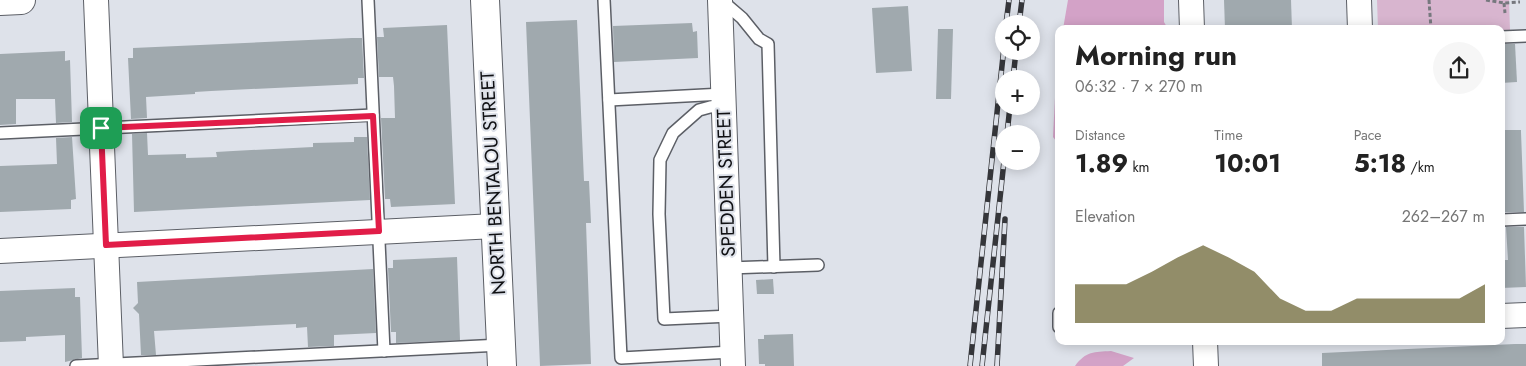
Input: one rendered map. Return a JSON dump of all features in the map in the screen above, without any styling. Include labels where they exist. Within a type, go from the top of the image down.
[{"type":"street","points":[[0,1],[21,0]]},
{"type":"street","points":[[96,0],[111,365]]},
{"type":"street","name":"NORTH BENTALOU STREET","points":[[485,0],[501,356]]},
{"type":"street","name":"SPEDDEN STREET","points":[[720,0],[732,359]]},
{"type":"street","points":[[1191,0],[1192,25]]},
{"type":"street","points":[[1359,0],[1360,25]]},
{"type":"street","points":[[0,250],[495,226]]},
{"type":"street","points":[[1505,316],[1526,315]]},
{"type":"street","points":[[1205,345],[1206,366]]},
{"type":"lane","points":[[368,0],[384,351]]},
{"type":"lane","points":[[604,0],[621,358],[732,359]]},
{"type":"lane","points":[[720,0],[742,18],[759,39],[768,44],[774,267]]},
{"type":"lane","points":[[1505,37],[1526,36]]},
{"type":"lane","points":[[609,100],[724,100]]},
{"type":"lane","points":[[724,100],[699,110],[673,133],[660,160],[659,214],[664,319],[731,316]]},
{"type":"lane","points":[[0,133],[373,116]]},
{"type":"lane","points":[[1505,220],[1526,219]]},
{"type":"lane","points":[[729,268],[818,265]]},
{"type":"lane","points":[[76,366],[384,351],[501,356]]},
{"type":"path","points":[[1429,0],[1431,25]]},
{"type":"path","points":[[1486,0],[1504,3],[1520,2]]},
{"type":"path","points":[[1504,3],[1504,13]]},
{"type":"shaded area","points":[[1068,0],[1164,0],[1164,22],[1166,25],[1064,25]]},
{"type":"shaded area","points":[[1377,0],[1509,0],[1510,30],[1505,31],[1505,25],[1378,25]]},
{"type":"shaded area","points":[[1055,98],[1055,140],[1053,137]]},
{"type":"shaded area","points":[[1111,351],[1134,358],[1123,366],[1075,366],[1083,357],[1091,353]]},
{"type":"building","points":[[1224,0],[1291,0],[1292,25],[1225,25]]},
{"type":"building","points":[[908,6],[912,71],[876,73],[872,8]]},
{"type":"building","points":[[577,20],[584,181],[589,181],[591,223],[586,223],[591,364],[540,366],[526,22]]},
{"type":"building","points":[[692,23],[693,32],[697,31],[698,58],[614,62],[613,26]]},
{"type":"building","points":[[447,25],[455,204],[391,207],[390,199],[385,199],[381,118],[395,118],[394,86],[393,77],[379,77],[377,37],[384,37],[383,28]]},
{"type":"building","points":[[938,29],[953,29],[951,99],[936,99]]},
{"type":"building","points":[[362,38],[364,78],[358,78],[358,84],[211,91],[195,92],[195,94],[146,97],[147,118],[131,119],[128,58],[133,58],[133,48]]},
{"type":"building","points":[[1505,44],[1515,44],[1517,82],[1505,83]]},
{"type":"building","points":[[65,51],[65,61],[70,60],[72,122],[56,123],[55,99],[16,99],[16,124],[0,125],[0,54]]},
{"type":"building","points":[[1505,130],[1521,130],[1524,212],[1505,212]]},
{"type":"building","points":[[147,133],[148,155],[186,154],[186,158],[217,157],[216,152],[313,147],[313,143],[354,142],[354,137],[367,137],[370,200],[134,212],[132,134]]},
{"type":"building","points":[[72,137],[76,199],[71,200],[71,209],[0,212],[0,166],[57,164],[56,138]]},
{"type":"building","points":[[1506,227],[1524,227],[1526,287],[1505,288],[1505,260],[1508,260]]},
{"type":"building","points":[[457,257],[460,340],[396,343],[396,332],[391,332],[388,268],[393,268],[393,260]]},
{"type":"building","points":[[373,269],[376,333],[334,335],[334,346],[308,347],[307,327],[296,328],[296,324],[154,331],[156,355],[141,355],[139,314],[133,308],[138,303],[137,282]]},
{"type":"building","points":[[773,279],[774,294],[757,294],[756,280]]},
{"type":"building","points":[[75,288],[75,297],[80,297],[82,358],[65,362],[65,335],[26,337],[26,341],[0,342],[0,291]]},
{"type":"building","points":[[793,334],[794,366],[765,366],[765,364],[759,364],[758,339],[764,339],[764,335]]},
{"type":"building","points":[[1526,344],[1526,366],[1322,366],[1322,353]]},
{"type":"railway","points":[[1007,15],[1009,0]]},
{"type":"railway","points":[[1020,15],[1022,0]]},
{"type":"railway","points":[[970,366],[1003,60]]},
{"type":"railway","points":[[1014,70],[1015,60]]},
{"type":"railway","points":[[1008,125],[1009,115]]},
{"type":"railway","points":[[982,366],[1003,170]]},
{"type":"railway","points":[[997,366],[1005,219]]},
{"type":"route","points":[[373,116],[379,231],[106,245],[101,128],[373,116]]}]
